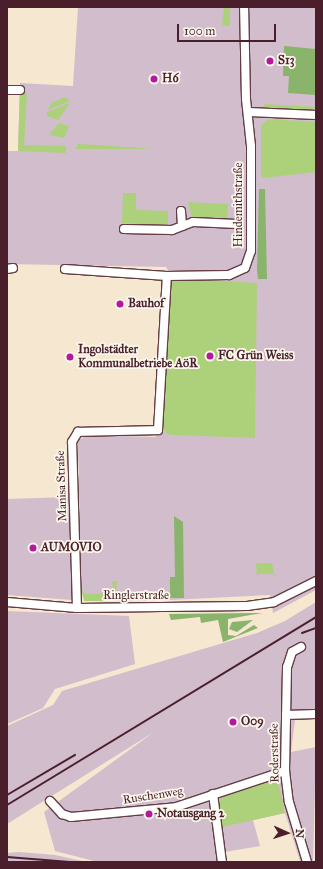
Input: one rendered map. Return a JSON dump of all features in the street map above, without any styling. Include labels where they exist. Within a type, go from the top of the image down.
[{"type":"street","name":"Hindemithstraße","points":[[65,268],[167,276],[237,273],[248,262],[249,112],[246,99],[244,7]]},
{"type":"street","points":[[7,90],[20,90]]},
{"type":"street","points":[[249,112],[316,115]]},
{"type":"street","points":[[181,211],[182,226]]},
{"type":"street","points":[[124,229],[172,230],[193,222],[237,224]]},
{"type":"street","name":"Manisa Straße","points":[[77,608],[72,442],[78,432],[158,430],[167,276]]},
{"type":"street","name":"Ringlerstraße","points":[[7,602],[77,608],[266,604],[316,581]]},
{"type":"street","name":"Roderstraße","points":[[301,647],[292,652],[287,667],[285,771],[289,802],[307,862]]},
{"type":"street","points":[[286,715],[316,714]]},
{"type":"street","name":"Ruschenweg","points":[[50,801],[62,814],[85,817],[176,807],[285,771]]},
{"type":"street","points":[[213,794],[222,862]]},
{"type":"shaded area","points":[[78,7],[316,7],[316,590],[273,613],[270,595],[170,600],[170,597],[85,594],[81,588],[78,440],[88,435],[155,437],[163,428],[166,284],[172,278],[166,267],[7,264],[7,151],[18,151],[20,83],[73,86]]},
{"type":"shaded area","name":"AUMOVIO","points":[[70,497],[72,600],[7,595],[7,499]]},
{"type":"shaded area","points":[[316,602],[316,710],[296,712],[291,752],[316,747],[313,862],[294,862],[300,861],[285,813],[253,820],[260,846],[218,853],[219,862],[98,862],[55,851],[44,812],[154,732],[7,824],[7,726],[53,705],[62,691],[257,633],[285,621]]},
{"type":"shaded area","points":[[7,611],[129,616],[135,664],[55,689],[43,708],[7,724]]},
{"type":"shaded area","points":[[19,852],[55,855],[87,862],[7,862],[7,853]]},
{"type":"green space","points":[[224,7],[230,7],[230,26],[222,25]]},
{"type":"green space","points":[[284,46],[316,49],[316,95],[288,93],[289,76],[283,76]]},
{"type":"green space","points":[[20,87],[27,94],[24,145],[66,146],[66,153],[18,151]]},
{"type":"green space","points":[[65,97],[70,101],[48,110],[51,103]]},
{"type":"green space","points":[[70,103],[58,120],[47,116],[47,112]]},
{"type":"green space","points":[[264,104],[316,107],[316,111],[264,107]]},
{"type":"green space","points":[[269,119],[316,122],[316,172],[263,178],[261,175],[261,125]]},
{"type":"green space","points":[[59,123],[69,126],[64,138],[49,135]]},
{"type":"green space","points":[[78,144],[97,145],[154,149],[75,149]]},
{"type":"green space","points":[[259,189],[265,189],[267,279],[258,279],[257,270]]},
{"type":"green space","points":[[123,193],[136,193],[136,210],[168,211],[168,225],[122,223]]},
{"type":"green space","points":[[188,202],[228,204],[227,220],[192,219]]},
{"type":"green space","name":"FC Grün Weiss","points":[[172,278],[257,283],[255,438],[174,435],[167,434],[163,428],[166,284]]},
{"type":"green space","points":[[174,516],[183,522],[184,598],[170,598],[170,577],[175,577]]},
{"type":"green space","points":[[256,563],[272,563],[275,578],[273,574],[258,574],[257,578]]},
{"type":"green space","points":[[112,581],[117,581],[116,596],[170,597],[170,600],[115,601]]},
{"type":"green space","points":[[81,588],[85,594],[104,594],[104,601],[84,601]]},
{"type":"green space","points":[[262,613],[228,619],[228,635],[236,636],[254,625],[258,628],[223,642],[218,620],[201,623],[200,617],[171,620],[169,614]]},
{"type":"green space","points":[[253,620],[237,632],[229,629],[232,622]]},
{"type":"green space","points":[[274,778],[278,782],[285,813],[222,827],[219,801],[224,794]]},
{"type":"railway","points":[[7,805],[316,617]]},
{"type":"railway","points":[[302,633],[316,628]]},
{"type":"railway","points":[[7,795],[75,755]]},
{"type":"railway","points":[[7,857],[70,862]]},
{"type":"place","name":"S13","points":[[270,61]]},
{"type":"place","name":"H6","points":[[154,79]]},
{"type":"place","name":"Bauhof","points":[[120,304]]},
{"type":"place","name":"FC Grün Weiss","points":[[210,356]]},
{"type":"place","name":"Ingolstädter Kommunalbetriebe AöR","points":[[70,357]]},
{"type":"place","name":"AUMOVIO","points":[[33,548]]},
{"type":"place","name":"O09","points":[[233,722]]},
{"type":"place","name":"Notausgang 2","points":[[149,814]]}]
